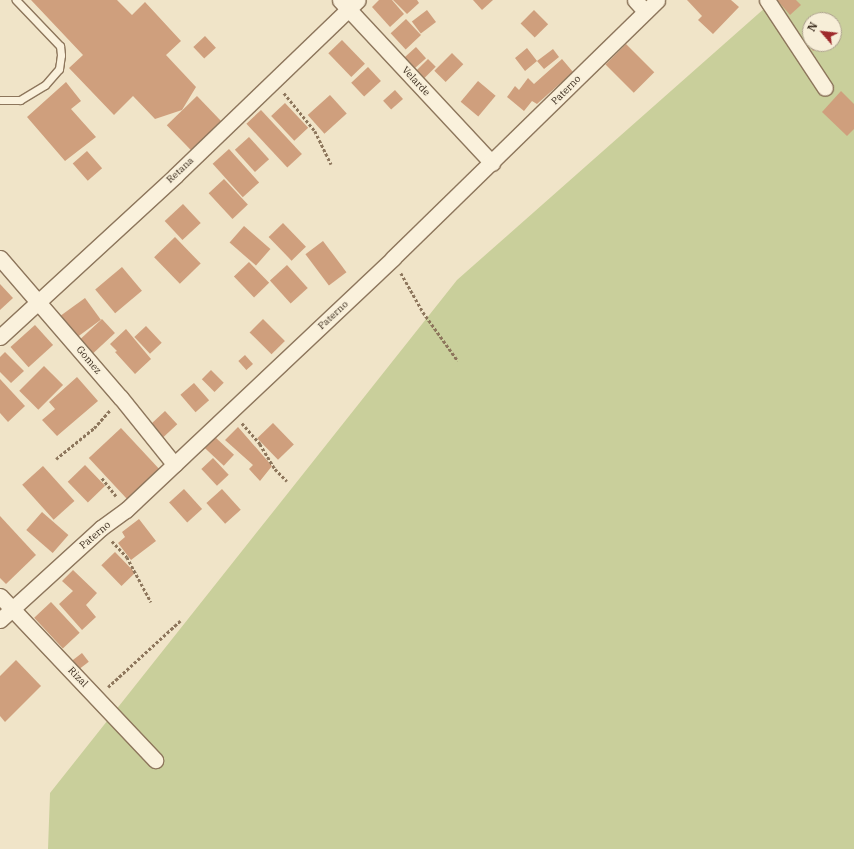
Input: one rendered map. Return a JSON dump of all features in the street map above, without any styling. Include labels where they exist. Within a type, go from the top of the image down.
[{"type":"street","points":[[635,0],[645,11]]},
{"type":"street","name":"Paterno","points":[[0,620],[11,608],[101,528],[126,510],[231,411],[492,163],[657,0]]},
{"type":"street","points":[[766,0],[825,88]]},
{"type":"street","name":"Retana","points":[[0,338],[176,175],[349,3]]},
{"type":"street","name":"Velarde","points":[[349,3],[492,163]]},
{"type":"street","name":"Gomez","points":[[0,258],[39,301],[121,398],[174,464]]},
{"type":"street","name":"Rizal","points":[[0,596],[97,696],[155,760]]},
{"type":"lane","points":[[0,100],[20,100],[45,85],[59,69],[61,55],[60,46],[16,0]]},
{"type":"path","points":[[273,80],[315,130],[331,164]]},
{"type":"path","points":[[393,258],[423,312],[458,361]]},
{"type":"path","points":[[56,459],[94,428],[121,398]]},
{"type":"path","points":[[231,411],[260,444],[275,469],[287,481]]},
{"type":"path","points":[[102,478],[126,510]]},
{"type":"path","points":[[101,528],[127,557],[152,602]]},
{"type":"path","points":[[97,696],[180,621]]},
{"type":"green space","points":[[774,0],[854,0],[854,849],[48,849],[50,793],[457,280]]},
{"type":"building","points":[[31,0],[117,0],[132,15],[145,2],[181,41],[166,55],[196,87],[182,110],[155,119],[133,96],[114,115],[69,68],[83,55]]},
{"type":"building","points":[[379,0],[392,0],[404,14],[390,27],[372,7]]},
{"type":"building","points":[[393,0],[417,0],[419,3],[407,14]]},
{"type":"building","points":[[473,0],[493,0],[482,10]]},
{"type":"building","points":[[687,0],[731,0],[739,7],[713,34],[698,20],[702,16]]},
{"type":"building","points":[[777,0],[796,0],[801,5],[790,15]]},
{"type":"building","points":[[427,10],[436,22],[421,33],[412,21]]},
{"type":"building","points":[[534,10],[548,24],[535,38],[521,23]]},
{"type":"building","points":[[406,19],[421,35],[406,49],[391,33]]},
{"type":"building","points":[[205,36],[216,48],[204,59],[193,47]]},
{"type":"building","points":[[342,40],[365,64],[351,77],[328,53]]},
{"type":"building","points":[[626,44],[654,72],[634,93],[605,65]]},
{"type":"building","points":[[416,47],[426,58],[414,69],[404,58]]},
{"type":"building","points":[[527,48],[537,61],[525,71],[515,58]]},
{"type":"building","points":[[553,49],[559,57],[544,69],[537,61]]},
{"type":"building","points":[[452,53],[463,64],[446,82],[434,71]]},
{"type":"building","points":[[428,59],[436,67],[424,78],[417,70]]},
{"type":"building","points":[[562,59],[573,72],[537,104],[532,101],[524,111],[507,97],[515,86],[519,90],[528,78],[534,84]]},
{"type":"building","points":[[368,67],[381,81],[364,97],[351,83]]},
{"type":"building","points":[[478,81],[496,96],[478,116],[461,102]]},
{"type":"building","points":[[66,82],[81,101],[71,109],[96,137],[65,161],[27,117]]},
{"type":"building","points":[[395,90],[403,99],[391,110],[383,101]]},
{"type":"building","points":[[841,91],[854,104],[854,129],[847,136],[822,112]]},
{"type":"building","points":[[330,95],[347,114],[324,134],[308,115]]},
{"type":"building","points":[[197,96],[222,122],[192,151],[167,125]]},
{"type":"building","points":[[285,103],[308,128],[294,141],[271,116]]},
{"type":"building","points":[[261,110],[302,154],[287,168],[246,124]]},
{"type":"building","points":[[249,137],[269,159],[255,172],[235,150]]},
{"type":"building","points":[[229,149],[259,182],[243,197],[213,164]]},
{"type":"building","points":[[87,151],[102,168],[88,181],[73,163]]},
{"type":"building","points":[[224,179],[248,205],[233,219],[209,193]]},
{"type":"building","points":[[183,204],[201,223],[182,240],[165,221]]},
{"type":"building","points":[[283,223],[306,247],[292,261],[269,237]]},
{"type":"building","points":[[244,226],[270,249],[256,266],[230,243]]},
{"type":"building","points":[[175,237],[201,264],[180,284],[154,257]]},
{"type":"building","points":[[323,241],[346,272],[329,285],[305,254]]},
{"type":"building","points":[[249,262],[269,283],[254,297],[234,277]]},
{"type":"building","points":[[287,265],[308,288],[291,303],[270,280]]},
{"type":"building","points":[[122,267],[142,291],[115,313],[95,289]]},
{"type":"building","points":[[0,284],[13,298],[0,310]]},
{"type":"building","points":[[85,298],[101,320],[75,339],[59,317]]},
{"type":"building","points":[[102,319],[115,333],[92,355],[79,341]]},
{"type":"building","points":[[263,319],[285,341],[271,354],[250,332]]},
{"type":"building","points":[[35,325],[53,345],[29,367],[10,347]]},
{"type":"building","points":[[146,326],[162,343],[150,354],[134,337]]},
{"type":"building","points":[[126,329],[151,359],[135,374],[115,352],[117,351],[110,344]]},
{"type":"building","points":[[5,352],[24,371],[11,383],[0,372],[0,357]]},
{"type":"building","points":[[245,355],[253,364],[246,370],[238,361]]},
{"type":"building","points":[[44,366],[63,385],[38,410],[19,391]]},
{"type":"building","points":[[211,370],[224,383],[215,392],[202,379]]},
{"type":"building","points":[[77,377],[98,401],[57,436],[42,420],[55,409],[49,402]]},
{"type":"building","points":[[0,379],[25,406],[8,422],[0,413]]},
{"type":"building","points":[[194,383],[209,400],[196,412],[180,395]]},
{"type":"building","points":[[165,411],[177,424],[162,438],[150,425]]},
{"type":"building","points":[[273,423],[294,445],[278,460],[257,438]]},
{"type":"building","points":[[238,427],[272,466],[260,481],[249,469],[253,465],[225,440]]},
{"type":"building","points":[[121,428],[159,469],[127,499],[89,458]]},
{"type":"building","points":[[215,437],[234,455],[224,466],[205,448]]},
{"type":"building","points":[[213,458],[229,475],[217,486],[201,469]]},
{"type":"building","points":[[85,465],[105,486],[88,503],[68,482]]},
{"type":"building","points":[[43,466],[74,501],[54,520],[22,485]]},
{"type":"building","points":[[184,489],[202,509],[187,522],[169,502]]},
{"type":"building","points":[[222,489],[241,510],[225,524],[206,503]]},
{"type":"building","points":[[42,512],[68,535],[53,553],[26,530]]},
{"type":"building","points":[[0,516],[36,555],[6,584],[0,578]]},
{"type":"building","points":[[139,519],[156,541],[131,560],[118,543],[125,537],[122,532]]},
{"type":"building","points":[[115,552],[135,573],[121,586],[101,565]]},
{"type":"building","points":[[73,570],[97,593],[86,605],[96,617],[82,630],[59,604],[73,591],[62,581]]},
{"type":"building","points":[[51,602],[80,633],[63,648],[34,618]]},
{"type":"building","points":[[82,653],[89,662],[78,670],[71,662]]},
{"type":"building","points":[[16,660],[41,686],[5,722],[0,716],[0,676]]}]
